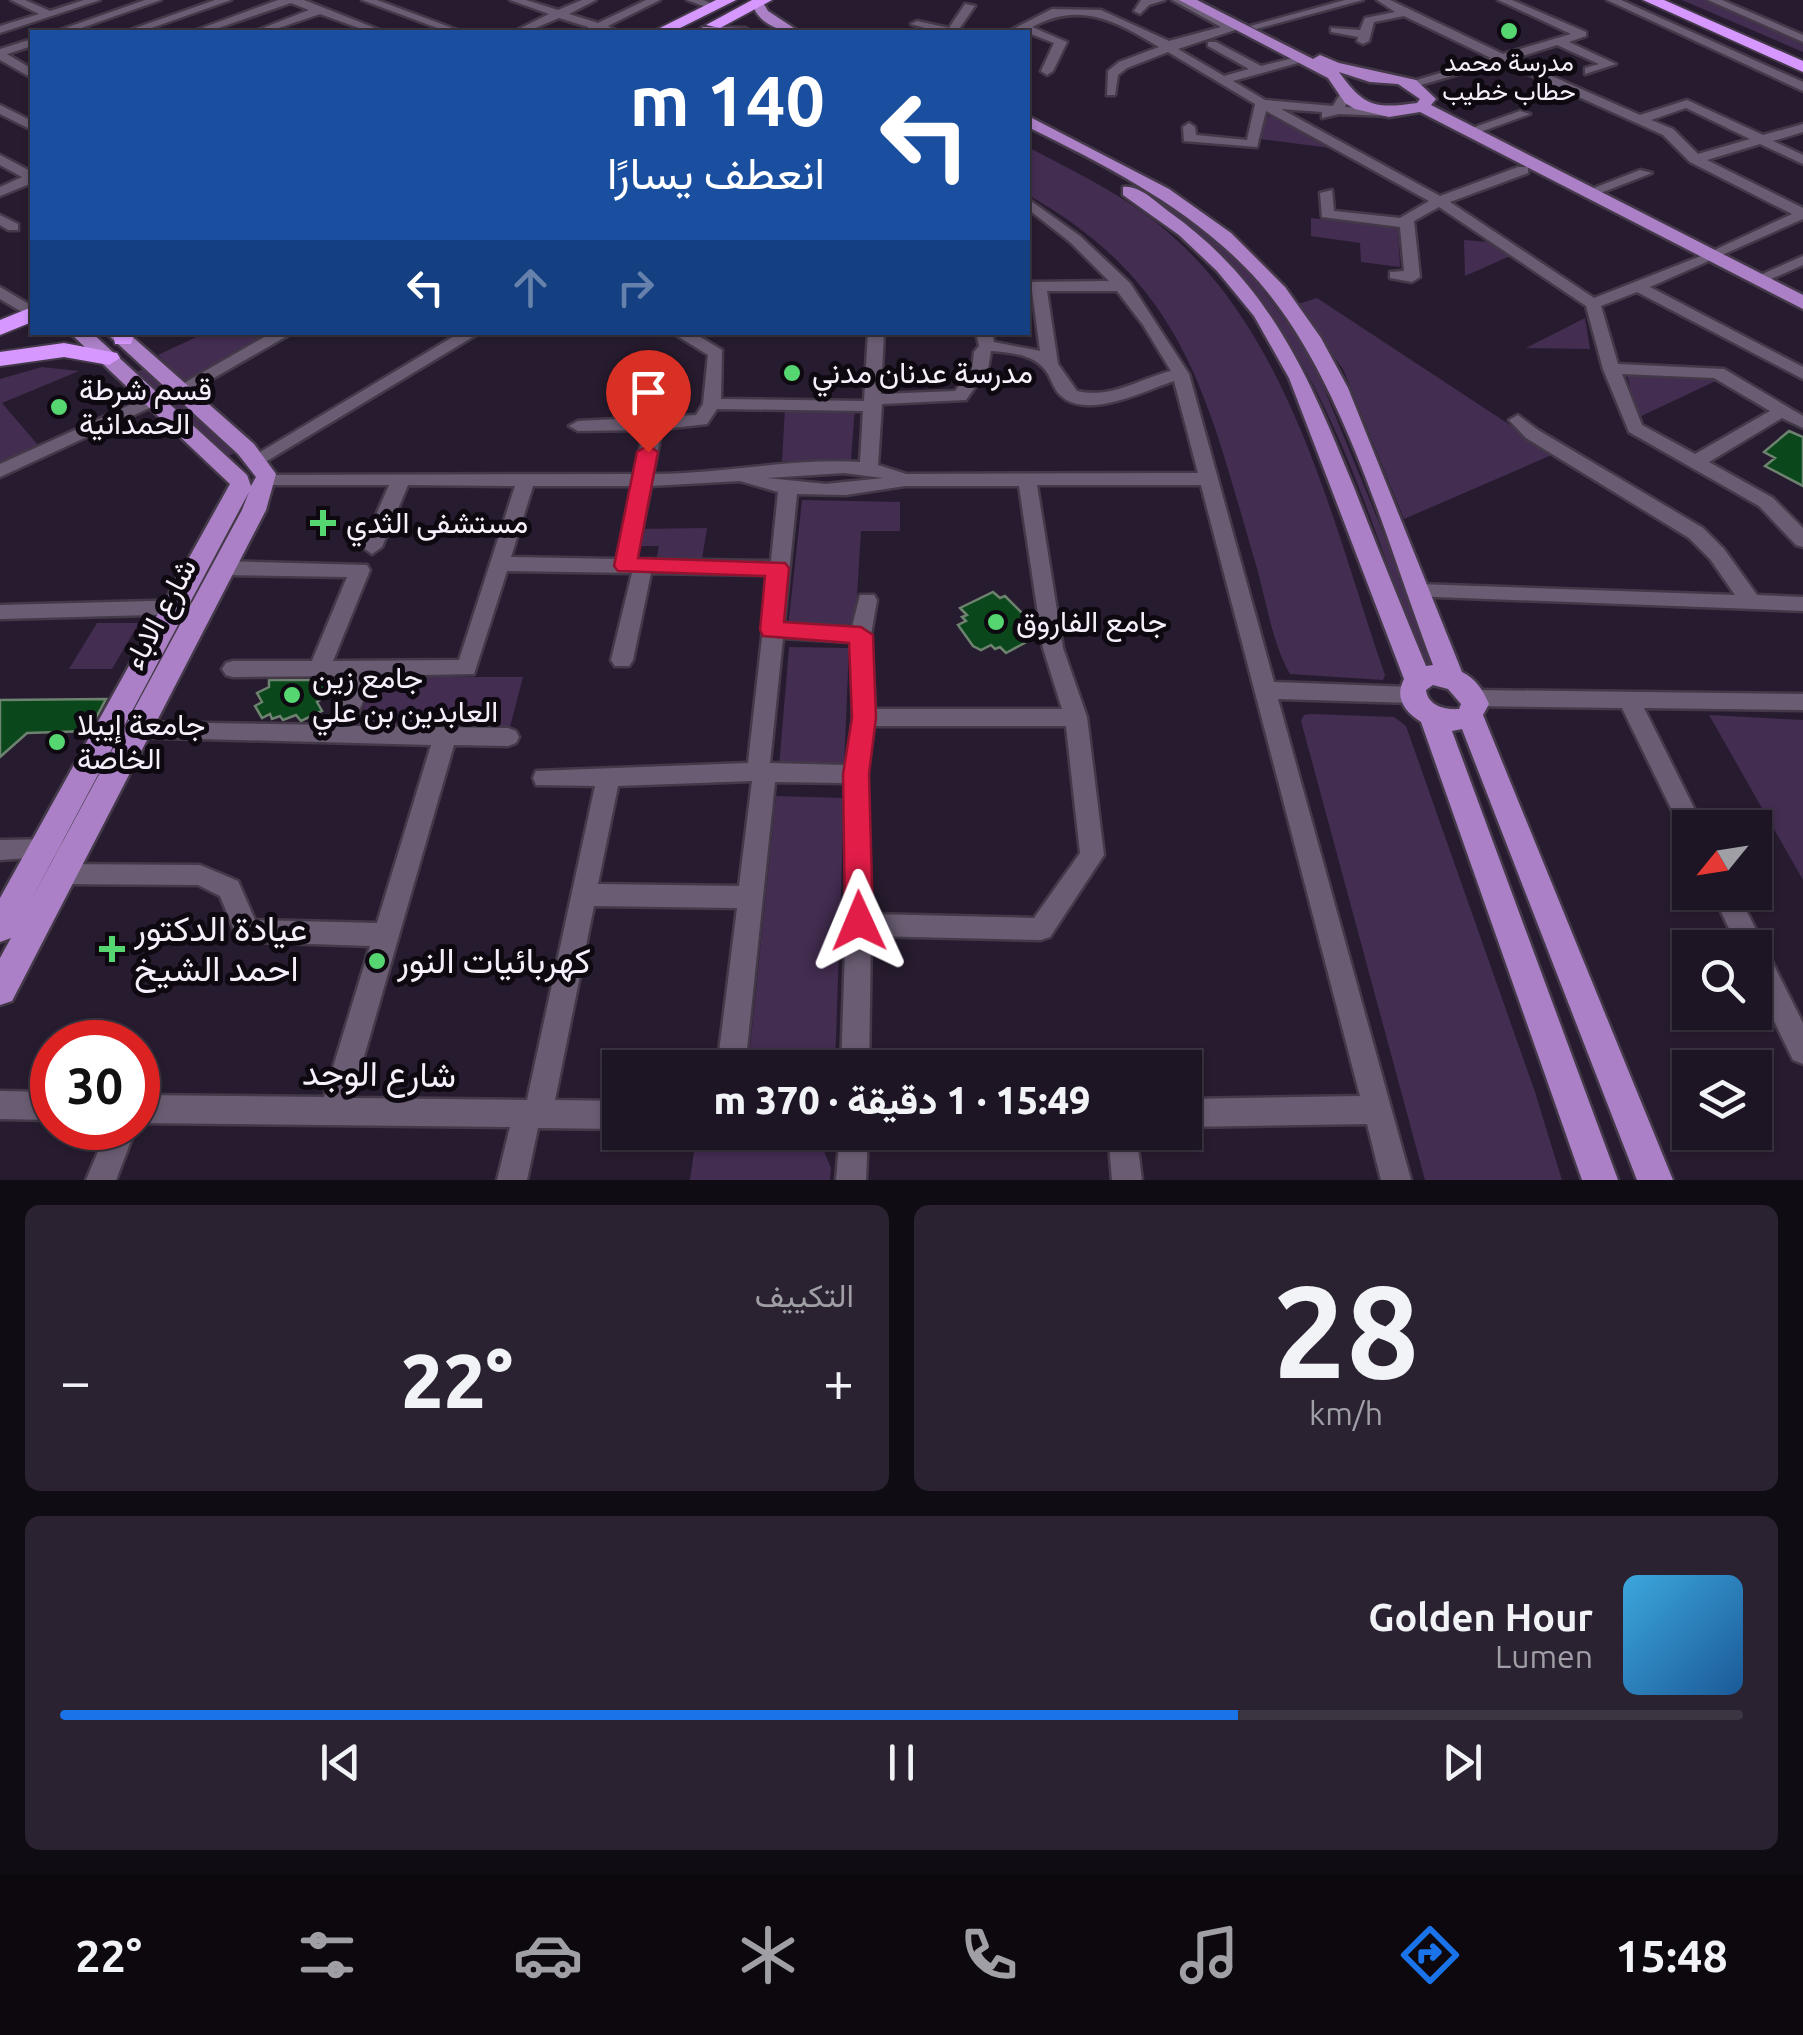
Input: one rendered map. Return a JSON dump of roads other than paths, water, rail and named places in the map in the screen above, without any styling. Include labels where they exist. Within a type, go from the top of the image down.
[{"type":"highway","points":[[1651,0],[1803,67]]},
{"type":"highway","points":[[1674,0],[1803,57]]},
{"type":"highway","points":[[705,30],[761,2]]},
{"type":"highway","points":[[664,30],[721,3]]},
{"type":"highway","points":[[0,328],[30,315]]},
{"type":"highway","points":[[0,356],[43,335]]},
{"type":"highway","points":[[0,356],[119,346]]},
{"type":"main road","points":[[1186,0],[1335,66],[1414,85],[1428,99],[1415,110]]},
{"type":"main road","points":[[1206,0],[1333,76],[1361,106],[1389,112],[1415,110],[1467,132],[1588,193],[1803,314]]},
{"type":"main road","points":[[761,2],[762,14],[790,30]]},
{"type":"main road","points":[[1346,94],[1348,84],[1354,80],[1386,78]]},
{"type":"main road","points":[[1415,110],[1523,170],[1803,302]]},
{"type":"main road","points":[[1030,122],[1087,157],[1176,201],[1223,237],[1278,290],[1335,375],[1451,678]]},
{"type":"main road","points":[[1030,139],[1087,157],[1186,231],[1263,314],[1299,378],[1600,1180]]},
{"type":"main road","points":[[88,335],[146,360],[180,390],[251,481]]},
{"type":"main road","points":[[119,346],[154,399],[222,461],[235,459],[251,481]]},
{"type":"main road","name":"شارع الاباء","points":[[0,928],[58,857],[135,731],[187,607],[222,568],[251,481]]},
{"type":"main road","name":"شارع الاباء","points":[[0,990],[58,857],[251,481]]},
{"type":"main road","points":[[1421,697],[1430,675],[1451,678],[1468,689],[1471,707],[1654,1180]]},
{"type":"main road","points":[[1421,697],[1452,722],[1471,707]]},
{"type":"street","points":[[16,0],[51,15]]},
{"type":"street","points":[[66,30],[156,0]]},
{"type":"street","points":[[136,30],[226,0]]},
{"type":"street","points":[[203,30],[291,0],[373,30]]},
{"type":"street","points":[[367,0],[450,30]]},
{"type":"street","points":[[515,0],[559,14],[591,30],[655,0]]},
{"type":"street","points":[[523,30],[591,0]]},
{"type":"street","points":[[692,0],[721,3]]},
{"type":"street","points":[[1140,11],[1145,2],[1160,0]]},
{"type":"street","points":[[1136,30],[1168,45],[1216,37],[1231,28],[1176,0]]},
{"type":"street","points":[[1382,0],[1668,132],[1695,159],[1803,214]]},
{"type":"street","points":[[1414,85],[1582,34],[1503,0]]},
{"type":"street","points":[[1612,0],[1803,88]]},
{"type":"street","points":[[1713,0],[1803,38]]},
{"type":"street","points":[[2,28],[88,1]]},
{"type":"street","points":[[1111,92],[1112,74],[1123,64],[1166,48],[1345,1]]},
{"type":"street","points":[[953,30],[969,6]]},
{"type":"street","points":[[1018,30],[1054,6],[1100,6],[1166,48],[1439,201],[1593,304],[1635,428],[1766,502],[1803,540]]},
{"type":"street","points":[[350,22],[387,7]]},
{"type":"street","points":[[264,30],[320,10]]},
{"type":"street","points":[[1335,30],[1364,38],[1370,20],[1406,13]]},
{"type":"street","points":[[280,24],[294,30]]},
{"type":"street","points":[[917,24],[943,30]]},
{"type":"street","points":[[1181,28],[1216,37],[1260,70]]},
{"type":"street","points":[[1030,33],[1061,42],[1047,72]]},
{"type":"street","points":[[1557,41],[1610,64],[1590,71]]},
{"type":"street","points":[[0,54],[30,43]]},
{"type":"street","points":[[0,54],[29,70]]},
{"type":"street","points":[[1222,80],[1301,58]]},
{"type":"street","points":[[0,77],[29,70]]},
{"type":"street","points":[[1302,126],[1337,110],[1346,94]]},
{"type":"street","points":[[1262,103],[1389,112]]},
{"type":"street","points":[[1189,127],[1190,138],[1252,144],[1262,103]]},
{"type":"street","points":[[1638,120],[1686,104],[1803,160]]},
{"type":"street","points":[[0,109],[30,125]]},
{"type":"street","points":[[1467,132],[1524,114]]},
{"type":"street","points":[[1695,159],[1803,128]]},
{"type":"street","points":[[0,159],[30,177]]},
{"type":"street","points":[[1327,193],[1327,214],[1405,223],[1439,201],[1523,170]]},
{"type":"street","points":[[1588,193],[1645,173]]},
{"type":"street","points":[[0,192],[30,179]]},
{"type":"street","points":[[1030,204],[1084,245],[1125,286],[1161,336],[1182,374],[1396,1180]]},
{"type":"street","points":[[1593,304],[1803,214]]},
{"type":"street","points":[[1395,275],[1412,277],[1405,223]]},
{"type":"street","points":[[1757,280],[1803,260]]},
{"type":"street","points":[[1125,286],[1033,286],[1050,364],[1064,389],[1074,396],[1109,397],[1139,391],[1165,377],[1182,374]]},
{"type":"street","points":[[1636,286],[1803,374]]},
{"type":"street","points":[[0,292],[30,313]]},
{"type":"street","points":[[180,390],[281,335]]},
{"type":"street","points":[[251,481],[469,335]]},
{"type":"street","points":[[578,426],[701,420],[712,404],[716,352],[684,335]]},
{"type":"street","points":[[869,468],[876,335]]},
{"type":"street","points":[[712,404],[875,402],[960,396],[980,369],[985,339],[1024,349],[1050,364]]},
{"type":"street","points":[[1612,369],[1718,373],[1803,424]]},
{"type":"street","points":[[0,471],[154,399]]},
{"type":"street","points":[[1695,462],[1782,412]]},
{"type":"street","points":[[1518,420],[1532,434],[1696,534],[1717,554],[1752,604]]},
{"type":"street","points":[[622,660],[641,480],[654,424]]},
{"type":"street","points":[[251,481],[745,478],[780,470],[869,468],[905,480]]},
{"type":"street","points":[[372,547],[400,478]]},
{"type":"street","points":[[745,478],[788,489],[871,488],[905,480],[1209,479]]},
{"type":"street","points":[[233,669],[466,668],[526,479]]},
{"type":"street","points":[[859,926],[1041,929],[1092,855],[1076,717],[1053,648],[1028,479]]},
{"type":"street","points":[[733,1050],[750,896],[771,630],[788,489]]},
{"type":"street","points":[[500,564],[778,568]]},
{"type":"street","points":[[222,568],[360,570],[320,666]]},
{"type":"street","points":[[1418,591],[1803,604]]},
{"type":"street","points":[[856,1050],[856,774],[864,718],[861,635],[867,600]]},
{"type":"street","points":[[0,612],[187,607]]},
{"type":"street","points":[[771,630],[861,635]]},
{"type":"street","points":[[338,734],[366,667]]},
{"type":"street","points":[[1267,690],[1421,697]]},
{"type":"street","points":[[1471,707],[1628,701],[1803,702]]},
{"type":"street","points":[[1628,701],[1683,810]]},
{"type":"street","points":[[864,718],[1076,717]]},
{"type":"street","points":[[135,731],[508,737]]},
{"type":"street","points":[[334,1111],[445,736]]},
{"type":"street","points":[[544,778],[856,774]]},
{"type":"street","points":[[512,1180],[532,1114],[608,777]]},
{"type":"street","points":[[0,850],[200,875],[230,889],[245,927],[251,931],[386,935]]},
{"type":"street","points":[[584,895],[750,896]]},
{"type":"street","points":[[1772,989],[1803,1051]]},
{"type":"street","points":[[0,1104],[30,1105]]},
{"type":"street","name":"شارع الوجد","points":[[160,1109],[602,1115]]},
{"type":"street","points":[[1202,1112],[1379,1110]]},
{"type":"street","points":[[101,1180],[113,1150]]},
{"type":"street","points":[[852,1180],[853,1150]]},
{"type":"street","points":[[1124,1150],[1127,1180]]},
{"type":"place","name":"مدرسة محمد حطاب خطيب","points":[[1509,31]]},
{"type":"place","name":"مدرسة عدنان مدني","points":[[792,373]]},
{"type":"place","name":"قسم شرطة الحمدانية","points":[[59,407]]},
{"type":"place","name":"مستشفى الثدي","points":[[323,523]]},
{"type":"place","name":"جامع الفاروق","points":[[996,622]]},
{"type":"place","name":"جامع زين العابدين بن علي","points":[[292,695]]},
{"type":"place","name":"جامعة إيبلا الخاصة","points":[[57,742]]},
{"type":"place","name":"عيادة الدكتور احمد الشيخ","points":[[112,949]]},
{"type":"place","name":"كهربائيات النور","points":[[377,961]]}]
